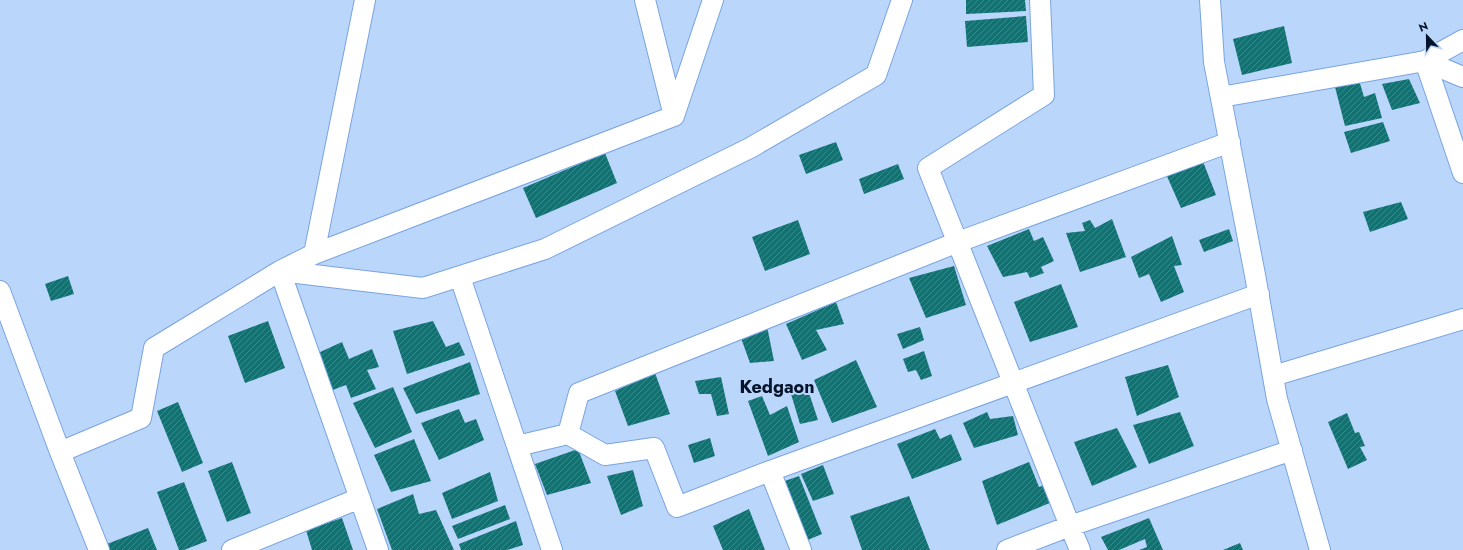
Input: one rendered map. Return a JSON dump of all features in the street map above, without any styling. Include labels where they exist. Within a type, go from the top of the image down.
[{"type":"street","points":[[314,254],[365,0]]},
{"type":"street","points":[[645,0],[674,116]]},
{"type":"street","points":[[674,116],[713,0]]},
{"type":"street","points":[[280,271],[423,288],[545,250],[750,148],[876,75],[902,0]]},
{"type":"street","points":[[1040,0],[1044,95],[928,168],[1080,550]]},
{"type":"street","points":[[1210,0],[1214,62],[1259,294],[1277,399],[1320,550]]},
{"type":"street","points":[[1221,97],[1425,62],[1463,40]]},
{"type":"street","points":[[1425,62],[1463,77]]},
{"type":"street","points":[[1425,62],[1463,173]]},
{"type":"street","points":[[60,452],[141,418],[154,348],[280,271],[314,254],[674,116]]},
{"type":"street","points":[[568,434],[579,393],[958,242],[1230,142]]},
{"type":"street","points":[[280,271],[378,550]]},
{"type":"street","points":[[460,277],[552,550]]},
{"type":"street","points":[[0,291],[60,452],[99,550]]},
{"type":"street","points":[[517,446],[568,434],[605,455],[654,448],[677,507],[770,471],[1014,384],[1259,294]]},
{"type":"street","points":[[1273,376],[1463,319]]},
{"type":"street","points":[[1007,550],[1070,526],[1292,450]]},
{"type":"street","points":[[770,471],[801,550]]},
{"type":"street","points":[[232,550],[360,498]]},
{"type":"building","points":[[966,0],[1025,0],[1026,11],[966,14]]},
{"type":"building","points":[[1026,16],[1028,42],[967,47],[965,21]]},
{"type":"building","points":[[1284,26],[1292,63],[1242,75],[1233,39]]},
{"type":"building","points":[[1409,79],[1420,103],[1392,110],[1382,84]]},
{"type":"building","points":[[1359,80],[1364,97],[1375,93],[1382,118],[1345,126],[1335,87]]},
{"type":"building","points":[[1383,122],[1390,141],[1351,153],[1344,132]]},
{"type":"building","points":[[836,142],[843,160],[806,174],[799,155]]},
{"type":"building","points":[[605,153],[617,183],[536,218],[523,188]]},
{"type":"building","points":[[1202,159],[1216,195],[1181,208],[1166,174]]},
{"type":"building","points":[[898,164],[904,179],[864,194],[859,179]]},
{"type":"building","points":[[1401,202],[1408,219],[1370,232],[1363,212]]},
{"type":"building","points":[[1112,219],[1126,257],[1080,272],[1066,233],[1085,231],[1082,223],[1090,220],[1095,228]]},
{"type":"building","points":[[798,220],[810,254],[765,271],[752,237]]},
{"type":"building","points":[[1029,229],[1034,241],[1043,237],[1054,261],[1041,267],[1044,273],[1030,278],[1027,272],[1003,277],[987,246]]},
{"type":"building","points":[[1229,229],[1233,241],[1204,252],[1199,240]]},
{"type":"building","points":[[1172,236],[1182,265],[1174,266],[1184,292],[1161,302],[1149,274],[1139,278],[1131,257]]},
{"type":"building","points":[[954,266],[966,305],[926,318],[909,278]]},
{"type":"building","points":[[68,276],[74,294],[51,301],[45,284]]},
{"type":"building","points":[[1061,284],[1078,327],[1030,342],[1014,302]]},
{"type":"building","points":[[836,302],[844,324],[816,330],[827,350],[802,360],[786,324]]},
{"type":"building","points":[[268,321],[285,368],[245,383],[228,336]]},
{"type":"building","points":[[433,321],[446,347],[459,342],[465,355],[407,374],[393,331]]},
{"type":"building","points":[[767,326],[774,361],[750,363],[741,338]]},
{"type":"building","points":[[920,327],[924,340],[903,349],[897,334]]},
{"type":"building","points":[[342,342],[349,359],[372,349],[379,367],[367,370],[376,389],[351,398],[346,385],[330,391],[318,353]]},
{"type":"building","points":[[924,351],[932,376],[921,380],[916,370],[908,372],[903,359]]},
{"type":"building","points":[[856,360],[877,407],[832,423],[814,380]]},
{"type":"building","points":[[470,362],[480,394],[416,414],[403,388]]},
{"type":"building","points":[[1168,365],[1179,397],[1137,416],[1125,377]]},
{"type":"building","points":[[655,373],[670,414],[628,426],[615,391]]},
{"type":"building","points":[[721,377],[729,414],[717,416],[711,394],[699,394],[695,381]]},
{"type":"building","points":[[393,387],[412,432],[375,448],[353,403]]},
{"type":"building","points":[[807,387],[818,420],[800,424],[791,394]]},
{"type":"building","points":[[762,396],[770,415],[787,406],[799,442],[768,456],[748,401]]},
{"type":"building","points":[[178,402],[203,463],[182,472],[157,411]]},
{"type":"building","points":[[459,409],[465,423],[476,419],[484,440],[439,460],[421,423]]},
{"type":"building","points":[[987,412],[990,419],[1013,416],[1018,435],[974,448],[963,423]]},
{"type":"building","points":[[1180,412],[1194,446],[1149,464],[1133,425]]},
{"type":"building","points":[[1347,413],[1355,433],[1359,432],[1365,446],[1360,447],[1367,460],[1348,469],[1328,422]]},
{"type":"building","points":[[1117,428],[1137,467],[1092,486],[1074,442]]},
{"type":"building","points":[[935,429],[940,439],[951,434],[962,460],[912,479],[897,444]]},
{"type":"building","points":[[710,438],[715,456],[694,463],[688,445]]},
{"type":"building","points":[[414,439],[431,481],[391,492],[374,455]]},
{"type":"building","points":[[578,449],[591,483],[547,495],[535,464]]},
{"type":"building","points":[[232,462],[251,513],[227,522],[208,471]]},
{"type":"building","points":[[1029,462],[1039,487],[1045,485],[1052,502],[997,525],[982,481]]},
{"type":"building","points":[[823,465],[834,494],[813,501],[801,474]]},
{"type":"building","points":[[633,470],[643,506],[621,515],[607,476]]},
{"type":"building","points":[[490,472],[498,501],[452,519],[442,493]]},
{"type":"building","points":[[799,476],[822,534],[803,542],[779,483]]},
{"type":"building","points":[[184,482],[207,541],[184,550],[179,550],[157,492]]},
{"type":"building","points":[[413,494],[419,514],[436,510],[454,550],[392,550],[377,509]]},
{"type":"building","points":[[909,496],[930,550],[862,550],[850,516]]},
{"type":"building","points":[[505,505],[510,519],[458,539],[452,526]]},
{"type":"building","points":[[749,509],[765,550],[723,550],[713,526]]},
{"type":"building","points":[[342,518],[353,550],[312,550],[306,530]]},
{"type":"building","points":[[1149,518],[1163,550],[1139,550],[1147,547],[1145,539],[1119,550],[1108,550],[1101,537]]},
{"type":"building","points":[[516,521],[523,545],[507,550],[461,550],[459,544]]},
{"type":"building","points":[[148,528],[157,550],[110,550],[107,544]]},
{"type":"building","points":[[1240,543],[1243,550],[1223,550]]},
{"type":"district","name":"Kedgaon","points":[[777,387]]}]
